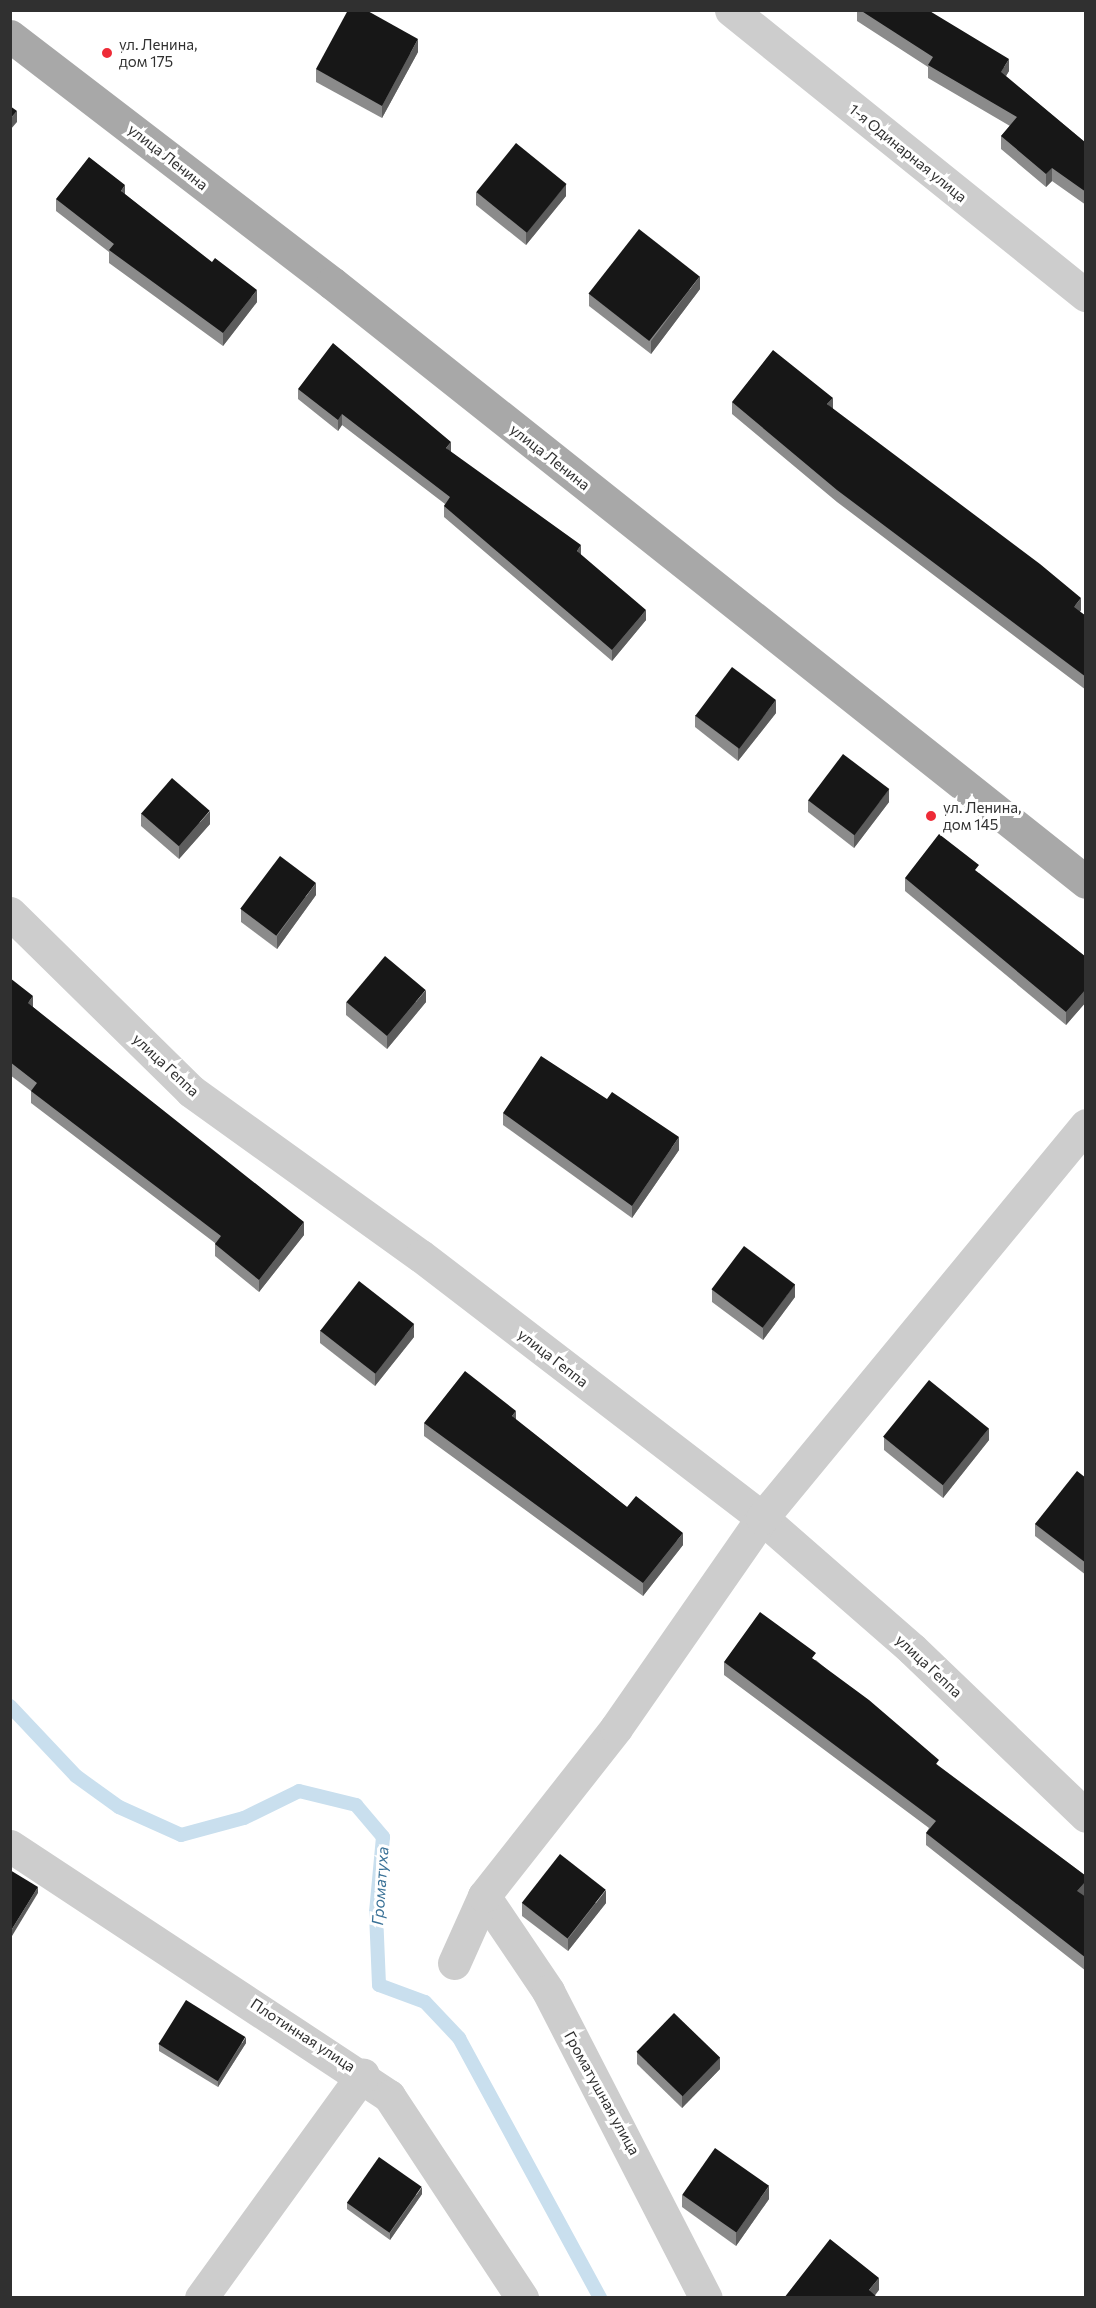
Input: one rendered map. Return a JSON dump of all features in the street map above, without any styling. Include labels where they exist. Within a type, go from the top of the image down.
[{"type":"main road","name":"улица Ленина","points":[[10,36],[332,283],[1086,882]]},
{"type":"street","name":"1-я Одинарная улица","points":[[731,10],[1086,295]]},
{"type":"street","name":"улица Геппа","points":[[10,913],[191,1091],[421,1256],[762,1518],[912,1649],[1086,1816]]},
{"type":"street","points":[[454,1963],[484,1896],[616,1728],[762,1518],[1086,1125]]},
{"type":"street","name":"Плотинная улица","points":[[10,1846],[363,2074],[400,2106],[522,2298]]},
{"type":"street","name":"Громатушная улица","points":[[484,1896],[548,1991],[705,2298]]},
{"type":"street","points":[[201,2298],[363,2074]]},
{"type":"building","points":[[348,10],[366,10],[418,39],[382,106],[316,69]]},
{"type":"building","points":[[860,10],[928,10],[1009,59],[1001,72],[1086,143],[1086,192],[1052,168],[1046,174],[1001,136],[1017,117],[928,65],[933,57]]},
{"type":"building","points":[[10,106],[17,111],[10,119]]},
{"type":"building","points":[[516,143],[567,184],[527,233],[476,192]]},
{"type":"building","points":[[89,157],[125,185],[121,191],[212,262],[215,258],[257,290],[223,333],[109,250],[114,244],[56,199]]},
{"type":"building","points":[[639,229],[700,276],[649,341],[589,294]]},
{"type":"building","points":[[333,343],[451,442],[446,448],[581,545],[577,551],[646,610],[612,650],[444,506],[450,497],[342,414],[338,420],[298,389]]},
{"type":"building","points":[[773,350],[833,398],[827,404],[1040,564],[1081,598],[1074,607],[1086,616],[1086,677],[837,490],[732,402]]},
{"type":"building","points":[[732,667],[776,700],[739,749],[695,716]]},
{"type":"building","points":[[843,754],[889,789],[854,835],[808,800]]},
{"type":"building","points":[[172,778],[210,811],[179,846],[141,813]]},
{"type":"building","points":[[939,834],[979,865],[975,870],[1086,957],[1086,989],[1066,1012],[905,878]]},
{"type":"building","points":[[280,856],[316,883],[276,936],[240,909]]},
{"type":"building","points":[[385,956],[426,990],[387,1036],[346,1002]]},
{"type":"building","points":[[10,978],[33,996],[28,1003],[304,1222],[259,1280],[215,1244],[221,1236],[31,1091],[37,1083],[10,1062]]},
{"type":"building","points":[[541,1056],[607,1099],[612,1092],[679,1137],[632,1206],[503,1113]]},
{"type":"building","points":[[744,1246],[795,1285],[763,1328],[712,1289]]},
{"type":"building","points":[[359,1281],[414,1324],[375,1374],[320,1331]]},
{"type":"building","points":[[465,1371],[516,1411],[512,1416],[627,1507],[636,1496],[683,1533],[643,1583],[424,1423]]},
{"type":"building","points":[[929,1380],[989,1428],[943,1485],[883,1437]]},
{"type":"building","points":[[1077,1471],[1086,1478],[1086,1563],[1035,1524]]},
{"type":"building","points":[[760,1612],[816,1653],[812,1658],[869,1700],[939,1760],[936,1764],[1086,1876],[1086,1881],[1077,1891],[1086,1897],[1086,1958],[926,1833],[936,1821],[724,1662]]},
{"type":"building","points":[[560,1854],[606,1890],[568,1939],[522,1903]]},
{"type":"building","points":[[10,1870],[38,1887],[12,1929],[10,1928]]},
{"type":"building","points":[[186,2000],[245,2037],[218,2081],[158,2044]]},
{"type":"building","points":[[674,2013],[720,2057],[683,2096],[636,2052]]},
{"type":"building","points":[[715,2148],[769,2186],[736,2233],[682,2195]]},
{"type":"building","points":[[379,2157],[422,2187],[389,2233],[347,2203]]},
{"type":"building","points":[[830,2239],[879,2278],[869,2290],[878,2298],[784,2298]]},
{"type":"waterway","name":"Громатуха","points":[[10,1706],[76,1776],[119,1807],[181,1835],[244,1818],[299,1791],[356,1805],[383,1837],[376,1913],[379,1985],[425,2002],[459,2038],[600,2298]]},
{"type":"place","name":"ул. Ленина, дом 175","points":[[107,53]]},
{"type":"place","name":"ул. Ленина, дом 145","points":[[931,816]]}]
